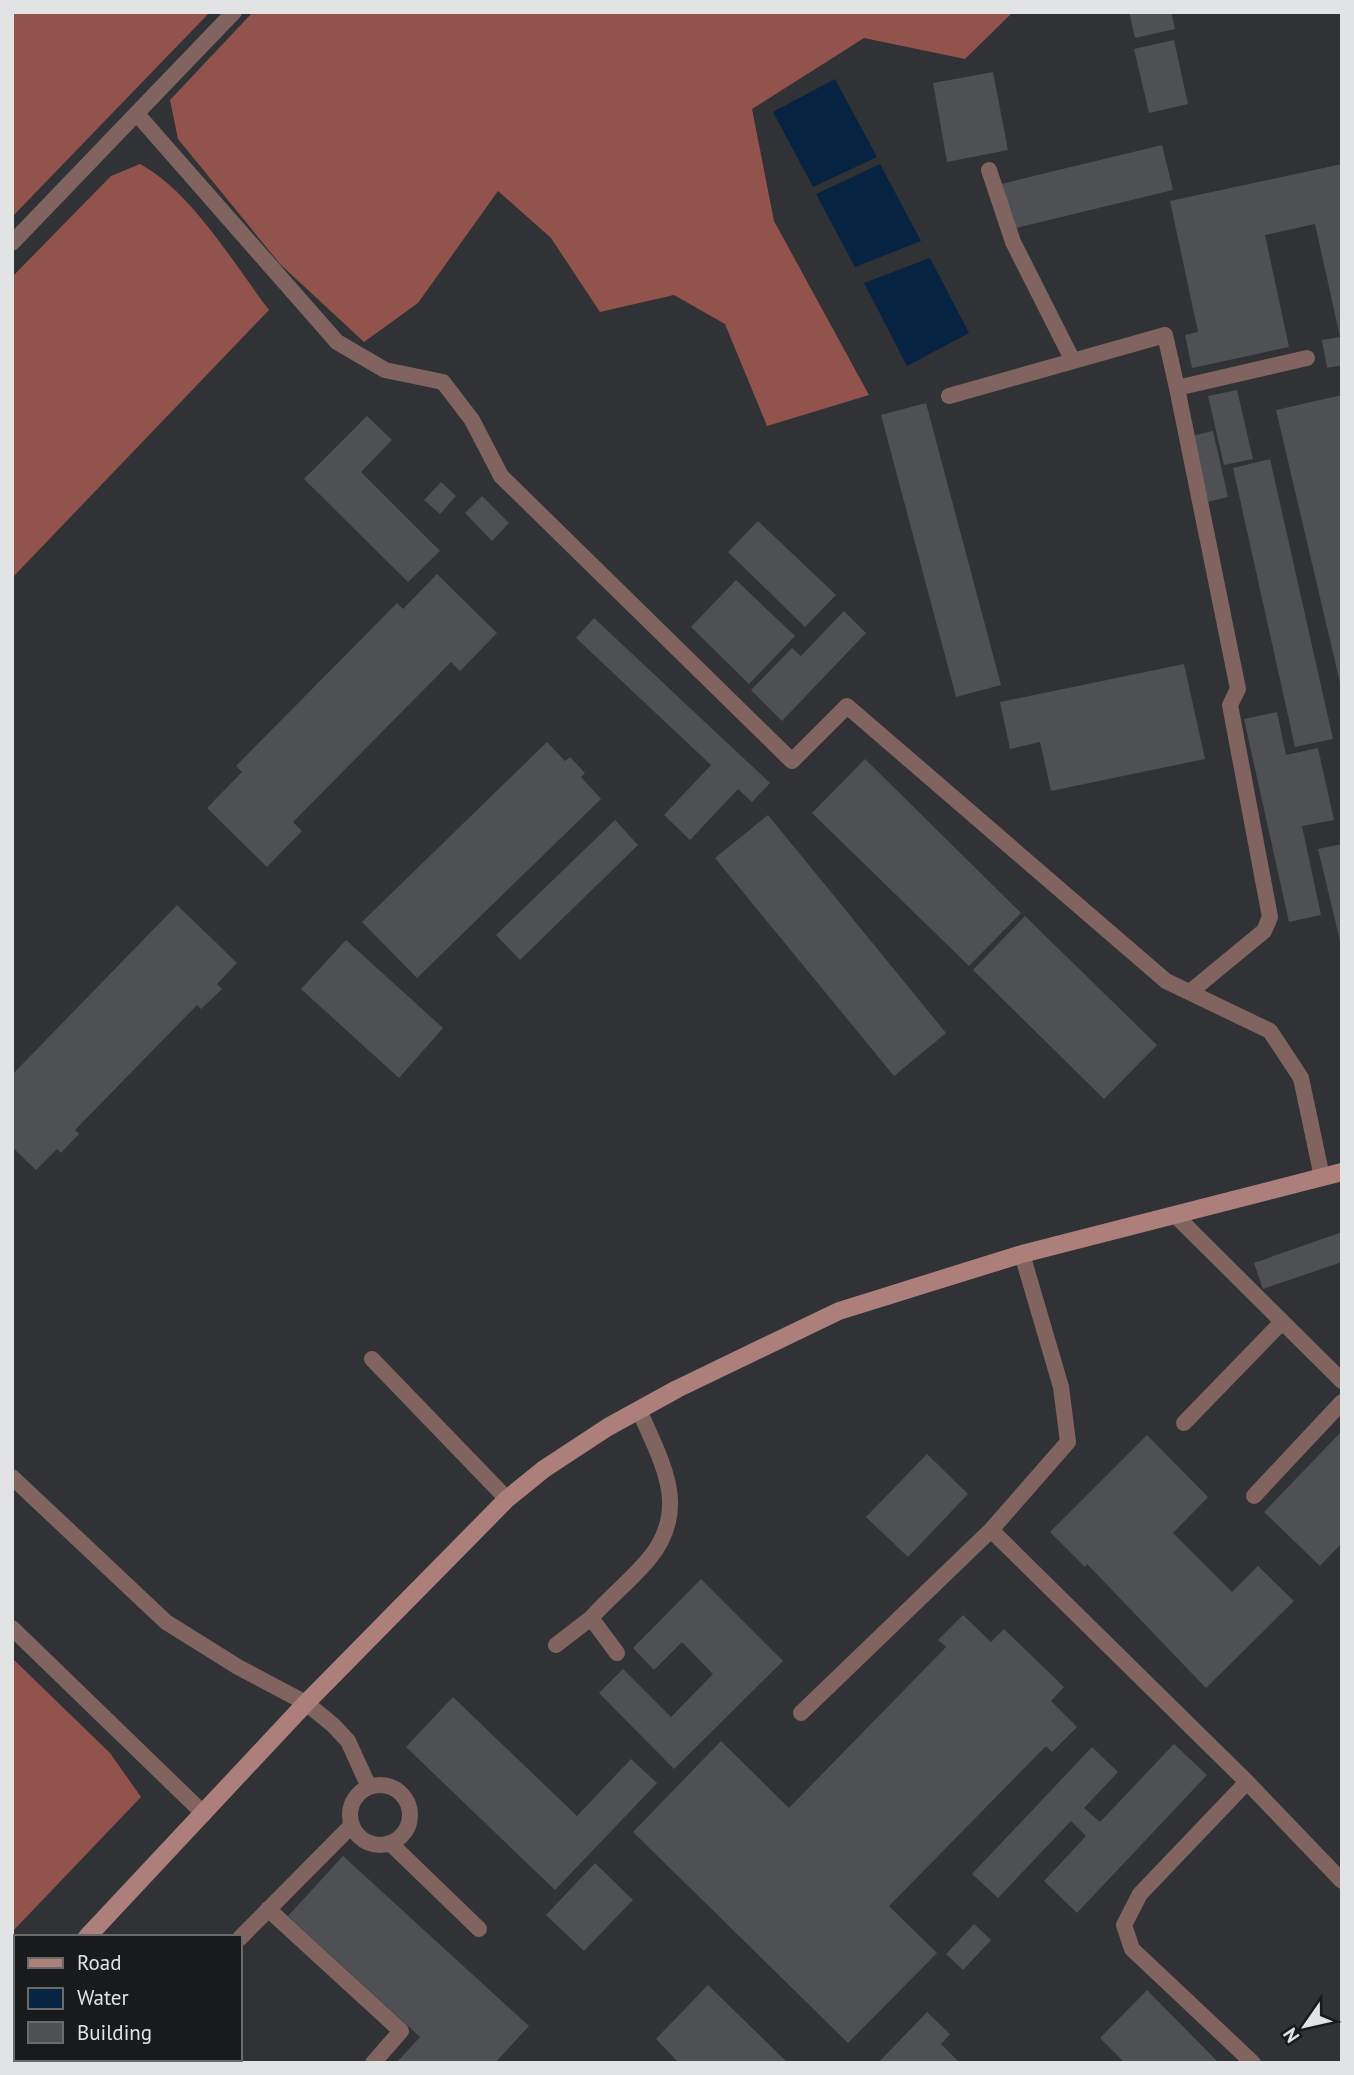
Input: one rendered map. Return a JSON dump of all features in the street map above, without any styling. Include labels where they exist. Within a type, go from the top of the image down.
[{"type":"street","points":[[89,1935],[306,1703],[507,1499],[544,1469],[639,1410],[839,1311],[1022,1254],[1342,1172]]},
{"type":"lane","points":[[12,243],[234,12]]},
{"type":"lane","points":[[136,114],[337,342],[384,370],[443,382],[472,420],[501,476],[792,761],[847,706],[1166,981],[1270,1031],[1301,1078],[1322,1177]]},
{"type":"lane","points":[[989,170],[1013,242],[1072,359]]},
{"type":"lane","points":[[949,396],[1072,359],[1166,335],[1238,689],[1230,705],[1270,917],[1264,931],[1190,992]]},
{"type":"lane","points":[[1177,388],[1307,358]]},
{"type":"lane","points":[[1175,1215],[1342,1381]]},
{"type":"lane","points":[[801,1713],[991,1530],[1068,1442],[1061,1387],[1022,1254]]},
{"type":"lane","points":[[1184,1423],[1282,1322]]},
{"type":"lane","points":[[372,1359],[507,1499]]},
{"type":"lane","points":[[1254,1496],[1342,1402]]},
{"type":"lane","points":[[556,1645],[591,1619],[648,1561],[668,1532],[673,1505],[661,1461],[639,1410]]},
{"type":"lane","points":[[12,1477],[166,1622],[238,1667],[306,1703],[348,1741],[369,1787]]},
{"type":"lane","points":[[991,1530],[1247,1782],[1342,1881]]},
{"type":"lane","points":[[591,1619],[617,1653]]},
{"type":"lane","points":[[12,1628],[204,1814]]},
{"type":"lane","points":[[1247,1782],[1140,1894],[1124,1925],[1132,1949],[1253,2063]]},
{"type":"lane","points":[[390,1843],[407,1828],[408,1805],[392,1787],[369,1787],[352,1802],[352,1825],[367,1842],[390,1843],[479,1929]]},
{"type":"lane","points":[[242,1936],[352,1825]]},
{"type":"lane","points":[[268,1909],[401,2031],[373,2063]]},
{"type":"shaded area","points":[[12,12],[210,12],[12,217]]},
{"type":"shaded area","points":[[253,12],[1013,12],[965,59],[864,38],[752,109],[774,221],[869,395],[767,426],[725,324],[674,295],[600,312],[551,238],[498,191],[418,303],[364,342],[280,264],[178,139],[170,100]]},
{"type":"shaded area","points":[[140,164],[159,176],[194,210],[269,310],[12,578],[12,277],[111,176]]},
{"type":"shaded area","points":[[12,1658],[110,1753],[141,1797],[12,1932]]},
{"type":"water","points":[[835,79],[877,157],[813,187],[773,112]]},
{"type":"water","points":[[880,164],[921,241],[855,267],[816,194]]},
{"type":"water","points":[[930,258],[969,333],[907,366],[864,283]]},
{"type":"building","points":[[1129,12],[1171,12],[1175,29],[1135,38]]},
{"type":"building","points":[[1174,40],[1188,104],[1149,113],[1134,49]]},
{"type":"building","points":[[993,72],[1008,150],[947,162],[933,83]]},
{"type":"building","points":[[1162,145],[1173,190],[1012,229],[1001,184]]},
{"type":"building","points":[[1342,164],[1342,365],[1327,368],[1322,340],[1340,337],[1315,224],[1265,235],[1289,347],[1192,368],[1185,335],[1198,332],[1170,201]]},
{"type":"building","points":[[1237,390],[1253,459],[1224,465],[1208,396]]},
{"type":"building","points":[[1342,395],[1342,687],[1341,687],[1276,410]]},
{"type":"building","points":[[926,403],[1001,685],[956,697],[881,415]]},
{"type":"building","points":[[367,416],[392,440],[361,472],[440,551],[408,582],[304,479]]},
{"type":"building","points":[[1213,431],[1228,497],[1207,502],[1191,436]]},
{"type":"building","points":[[1270,459],[1333,739],[1295,747],[1233,468]]},
{"type":"building","points":[[441,482],[456,496],[440,514],[424,500]]},
{"type":"building","points":[[482,496],[509,523],[492,541],[465,513]]},
{"type":"building","points":[[758,521],[836,595],[805,627],[728,552]]},
{"type":"building","points":[[437,574],[497,633],[460,671],[451,662],[293,822],[302,831],[267,867],[207,808],[242,772],[236,766],[397,603],[403,609]]},
{"type":"building","points":[[736,580],[795,636],[749,684],[691,627]]},
{"type":"building","points":[[844,611],[866,633],[782,721],[751,690],[792,648],[801,656]]},
{"type":"building","points":[[594,618],[770,783],[752,802],[738,789],[690,840],[664,815],[711,765],[576,638]]},
{"type":"building","points":[[1184,664],[1205,759],[1051,791],[1040,742],[1010,749],[1000,702]]},
{"type":"building","points":[[1277,712],[1286,755],[1318,748],[1334,820],[1302,826],[1321,915],[1289,922],[1244,719]]},
{"type":"building","points":[[547,742],[565,761],[570,757],[585,773],[581,777],[601,799],[417,978],[362,922]]},
{"type":"building","points":[[865,759],[1021,913],[969,966],[812,813]]},
{"type":"building","points":[[768,815],[946,1033],[894,1076],[715,858]]},
{"type":"building","points":[[615,820],[638,845],[520,960],[496,935]]},
{"type":"building","points":[[1342,844],[1342,945],[1341,945],[1318,849]]},
{"type":"building","points":[[177,905],[237,963],[217,984],[222,989],[201,1009],[197,1005],[75,1130],[79,1134],[61,1153],[57,1149],[36,1170],[12,1147],[12,1075]]},
{"type":"building","points":[[1025,916],[1157,1045],[1104,1099],[973,970]]},
{"type":"building","points":[[346,940],[443,1028],[399,1078],[301,989]]},
{"type":"building","points":[[1342,1232],[1342,1262],[1263,1289],[1254,1263]]},
{"type":"building","points":[[1342,1431],[1342,1543],[1320,1566],[1264,1512]]},
{"type":"building","points":[[1147,1435],[1208,1497],[1173,1533],[1232,1592],[1258,1566],[1294,1601],[1206,1688],[1087,1564],[1085,1567],[1050,1532]]},
{"type":"building","points":[[927,1454],[968,1494],[908,1557],[866,1517]]},
{"type":"building","points":[[701,1579],[783,1661],[674,1769],[599,1693],[623,1669],[671,1717],[713,1674],[682,1642],[654,1670],[633,1648]]},
{"type":"building","points":[[963,1615],[991,1642],[1004,1629],[1064,1687],[1051,1701],[1077,1727],[1052,1752],[1046,1746],[889,1906],[937,1953],[848,2043],[633,1832],[721,1741],[789,1808],[946,1647],[938,1640]]},
{"type":"building","points":[[453,1697],[577,1816],[631,1759],[657,1783],[555,1890],[406,1747]]},
{"type":"building","points":[[1174,1744],[1207,1775],[1077,1913],[1044,1881],[1086,1836],[1071,1821],[998,1898],[972,1874],[1092,1747],[1118,1772],[1084,1808],[1100,1822]]},
{"type":"building","points":[[343,1856],[529,2026],[495,2063],[396,2063],[420,2037],[288,1916]]},
{"type":"building","points":[[595,1863],[633,1900],[584,1951],[546,1915]]},
{"type":"building","points":[[974,1924],[991,1940],[963,1970],[946,1954]]},
{"type":"building","points":[[708,1985],[788,2063],[679,2063],[656,2039]]},
{"type":"building","points":[[1147,1990],[1219,2063],[1125,2063],[1100,2038]]},
{"type":"building","points":[[927,2012],[950,2034],[941,2044],[960,2063],[878,2063]]},
{"type":"building","points":[[172,2061],[174,2063],[117,2063]]}]
